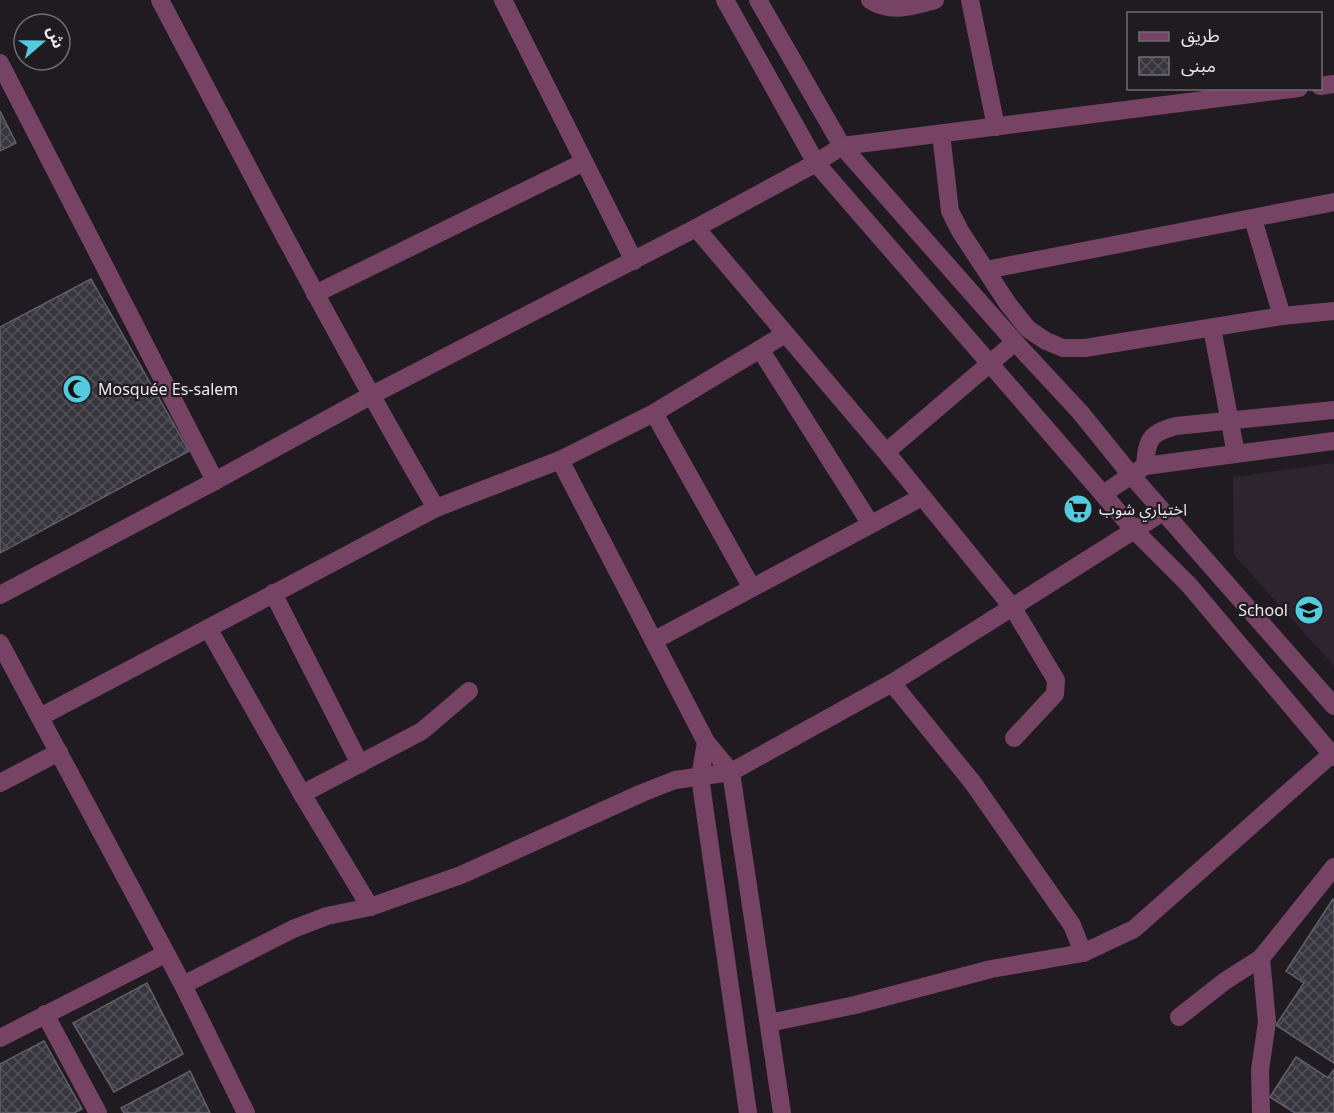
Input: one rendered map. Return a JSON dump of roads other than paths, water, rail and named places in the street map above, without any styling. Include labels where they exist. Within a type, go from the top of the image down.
[{"type":"street","points":[[160,0],[370,396],[436,508]]},
{"type":"street","points":[[502,0],[634,261]]},
{"type":"street","points":[[725,0],[816,163],[1134,530],[1190,585],[1333,755],[1134,929],[1083,953],[991,969],[855,1005],[768,1023]]},
{"type":"street","points":[[758,0],[842,146],[1015,342],[1138,471],[1163,512],[1334,706]]},
{"type":"street","points":[[870,0],[879,6],[896,9],[935,0]]},
{"type":"street","points":[[970,0],[996,127]]},
{"type":"street","points":[[0,63],[215,481]]},
{"type":"street","points":[[0,595],[370,396],[696,228],[816,163],[842,146],[1283,90]]},
{"type":"street","points":[[941,134],[951,211],[960,231],[1028,329],[1046,341],[1063,348],[1085,348],[1282,316],[1334,311]]},
{"type":"street","points":[[315,294],[584,162]]},
{"type":"street","points":[[986,270],[1334,202]]},
{"type":"street","points":[[1253,219],[1282,316]]},
{"type":"street","points":[[696,228],[886,452],[1013,608],[1056,680],[1055,694],[1014,738]]},
{"type":"street","points":[[1212,328],[1236,454]]},
{"type":"street","points":[[40,717],[436,508],[560,460],[654,413],[785,334]]},
{"type":"street","points":[[886,452],[1015,342]]},
{"type":"street","points":[[760,349],[870,523]]},
{"type":"street","points":[[1138,471],[1147,445],[1160,430],[1176,426],[1334,410]]},
{"type":"street","points":[[654,413],[752,588]]},
{"type":"street","points":[[1103,494],[1138,471],[1236,454],[1334,441]]},
{"type":"street","points":[[560,460],[706,742],[731,772],[782,1113]]},
{"type":"street","points":[[655,640],[922,497]]},
{"type":"street","points":[[183,985],[293,929],[327,916],[370,907],[461,875],[675,780],[731,772],[892,683],[1163,512]]},
{"type":"street","points":[[273,593],[360,764]]},
{"type":"street","points":[[1232,636],[1257,618]]},
{"type":"street","points":[[207,628],[370,907]]},
{"type":"street","points":[[0,643],[183,985],[246,1113]]},
{"type":"street","points":[[892,683],[973,783],[1072,925],[1083,953]]},
{"type":"street","points":[[302,794],[422,731],[469,691]]},
{"type":"street","points":[[706,742],[700,777],[748,1113]]},
{"type":"street","points":[[0,783],[59,752]]},
{"type":"street","points":[[1179,1017],[1225,981],[1261,958],[1334,867]]},
{"type":"street","points":[[0,1038],[165,954]]},
{"type":"street","points":[[1261,958],[1267,1022],[1260,1070],[1261,1113]]},
{"type":"street","points":[[45,1014],[98,1113]]},
{"type":"place","name":"Mosquée Es-salem","points":[[77,389]]},
{"type":"place","name":"اختياري شوب","points":[[1078,509]]},
{"type":"place","name":"School","points":[[1309,610]]}]
